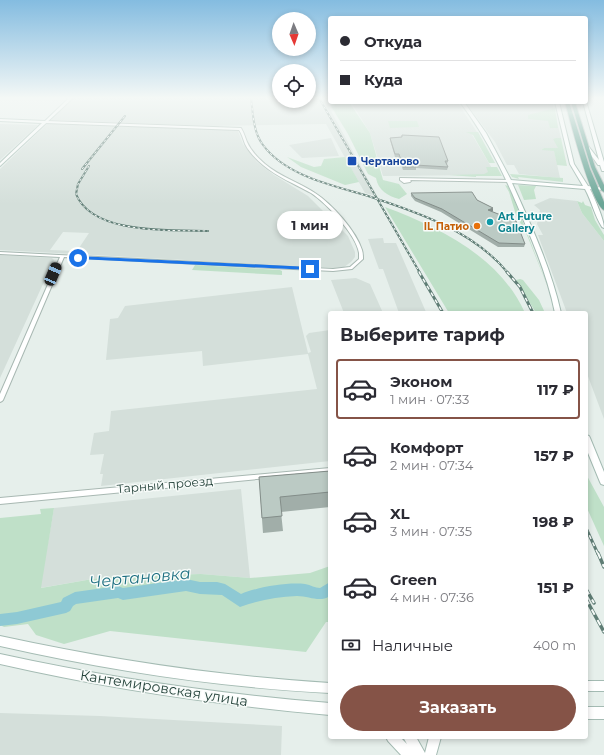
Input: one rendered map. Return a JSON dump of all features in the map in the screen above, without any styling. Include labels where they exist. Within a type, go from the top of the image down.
[{"type":"main road","points":[[0,165],[34,133]]},
{"type":"main road","points":[[483,133],[510,181],[550,280],[558,311]]},
{"type":"main road","points":[[565,133],[572,164],[592,196],[598,216],[604,226]]},
{"type":"main road","points":[[576,133],[593,188],[604,208]]},
{"type":"main road","points":[[583,133],[604,190]]},
{"type":"main road","points":[[593,133],[604,169]]},
{"type":"main road","points":[[588,148],[604,169]]},
{"type":"main road","points":[[510,181],[586,187],[604,190]]},
{"type":"main road","points":[[588,443],[604,482]]},
{"type":"main road","name":"Кантемировская улица","points":[[0,641],[78,658],[165,672],[261,684],[328,688]]},
{"type":"main road","name":"Кантемировская улица","points":[[0,659],[160,690],[245,701],[328,709]]},
{"type":"main road","points":[[588,686],[604,686]]},
{"type":"main road","points":[[588,713],[604,713]]},
{"type":"main road","points":[[394,739],[408,755]]},
{"type":"main road","points":[[410,739],[420,755]]},
{"type":"main road","points":[[430,755],[434,739]]},
{"type":"street","points":[[0,253],[332,270],[346,269],[357,263],[361,259],[360,252],[353,235],[345,225],[320,198],[278,175],[260,160],[247,144],[243,133]]},
{"type":"street","points":[[407,180],[510,181]]},
{"type":"street","points":[[0,400],[62,257]]},
{"type":"street","name":"Тарный проезд","points":[[0,501],[328,470]]},
{"type":"shaded area","points":[[0,133],[29,133],[0,160]]},
{"type":"shaded area","points":[[37,133],[239,133],[243,144],[257,162],[274,175],[308,196],[348,236],[355,252],[355,257],[344,267],[335,268],[0,250],[0,169]],"holes":[[[63,232],[89,233],[77,251],[50,250]]]},
{"type":"shaded area","points":[[331,133],[343,133],[377,196],[365,193]]},
{"type":"shaded area","points":[[370,133],[471,133],[493,170],[486,175],[383,176]]},
{"type":"shaded area","points":[[488,133],[560,133],[561,138],[556,138],[559,148],[544,148],[541,150],[554,150],[560,178],[519,174],[514,165],[507,165],[495,142]]},
{"type":"shaded area","points":[[331,138],[339,156],[302,158],[289,145]]},
{"type":"shaded area","points":[[550,198],[577,201],[582,213],[604,241],[604,419],[588,376],[588,311],[566,311],[538,235],[543,235],[537,224],[540,210],[534,205]]},
{"type":"shaded area","points":[[383,238],[384,243],[396,243],[426,311],[398,311],[383,269],[379,269],[368,239]]},
{"type":"shaded area","points":[[0,255],[52,258],[54,260],[0,378]]},
{"type":"shaded area","points":[[356,278],[370,284],[382,311],[343,311],[331,280]]},
{"type":"shaded area","points":[[292,287],[308,353],[311,352],[306,336],[309,333],[328,330],[328,461],[101,486],[103,474],[100,474],[104,454],[90,455],[94,433],[109,431],[111,411],[317,389],[308,354],[203,366],[202,351],[106,360],[110,319],[118,318],[125,306]]},
{"type":"shaded area","points":[[241,489],[250,578],[201,574],[104,577],[40,588],[54,508]]},
{"type":"shaded area","points":[[0,713],[100,716],[282,726],[281,755],[0,755]]},
{"type":"green space","points":[[370,133],[383,180],[399,184],[407,194],[399,199],[391,196],[381,189],[376,178],[368,174],[348,134]]},
{"type":"green space","points":[[469,133],[479,133],[495,163],[489,163],[473,135]]},
{"type":"green space","points":[[561,138],[567,166],[557,165],[554,151],[541,150],[544,148],[558,148],[553,139]]},
{"type":"green space","points":[[287,157],[314,167],[321,166],[324,159],[345,157],[359,182],[345,185],[301,167]]},
{"type":"green space","points":[[486,167],[497,167],[502,176],[476,177],[449,175],[484,174],[488,172]]},
{"type":"green space","points":[[510,174],[563,178],[563,182],[518,177],[519,179],[512,177]]},
{"type":"green space","points":[[505,185],[508,186],[512,194],[551,295],[527,235],[516,215],[509,192]]},
{"type":"green space","points":[[518,185],[536,186],[534,190],[536,199],[524,200]]},
{"type":"green space","points":[[577,201],[582,203],[583,201],[585,205],[591,207],[595,220],[604,235],[604,241],[582,213]]},
{"type":"green space","points":[[385,207],[426,224],[466,246],[484,260],[500,276],[514,293],[524,311],[448,311]]},
{"type":"green space","points":[[195,265],[280,270],[282,271],[282,275],[192,270]]},
{"type":"green space","points":[[516,280],[523,280],[539,300],[544,311],[535,311]]},
{"type":"green space","points":[[588,478],[604,507],[604,546],[588,510]]},
{"type":"green space","points":[[54,508],[41,588],[104,577],[201,574],[250,578],[310,573],[328,567],[328,622],[326,622],[306,652],[110,631],[64,644],[36,635],[28,624],[4,627],[0,625],[0,518],[41,514],[40,509]]},
{"type":"building","points":[[402,135],[439,137],[448,161],[445,161],[448,167],[415,165],[416,167],[403,167],[399,154],[395,154],[390,138],[402,137]]},
{"type":"building","points":[[472,192],[477,200],[493,208],[488,210],[516,221],[525,244],[499,243],[442,209],[415,198],[411,193]]},
{"type":"building","points":[[328,471],[328,492],[280,497],[282,516],[262,518],[259,477]]},
{"type":"waterway","name":"Чертановка","points":[[0,620],[17,618],[66,607],[67,602],[75,598],[118,592],[123,594],[186,585],[225,590],[240,601],[245,598],[280,591],[304,590],[321,594],[328,590]]},
{"type":"railway","points":[[82,169],[111,133]]},
{"type":"railway","points":[[257,133],[263,145],[273,156],[297,172],[325,183],[377,199]]},
{"type":"railway","points":[[339,133],[377,199]]},
{"type":"railway","points":[[89,166],[78,184],[76,194],[85,207],[98,217],[134,228],[174,231],[208,231]]},
{"type":"railway","points":[[377,199],[425,216],[462,234],[494,258],[508,273]]},
{"type":"railway","points":[[377,199],[420,273]]},
{"type":"railway","points":[[419,272],[442,311]]},
{"type":"railway","points":[[507,272],[520,287],[532,311]]},
{"type":"railway","points":[[588,532],[598,554]]},
{"type":"railway","points":[[598,553],[604,567]]},
{"type":"railway","points":[[588,592],[594,603]]},
{"type":"railway","points":[[588,603],[604,632]]},
{"type":"place","name":"Чертаново","points":[[352,161]]},
{"type":"place","name":"Art Future Gallery","points":[[490,222]]},
{"type":"place","name":"IL Патио","points":[[477,226]]},
{"type":"route","points":[[78,258],[310,269]]}]
